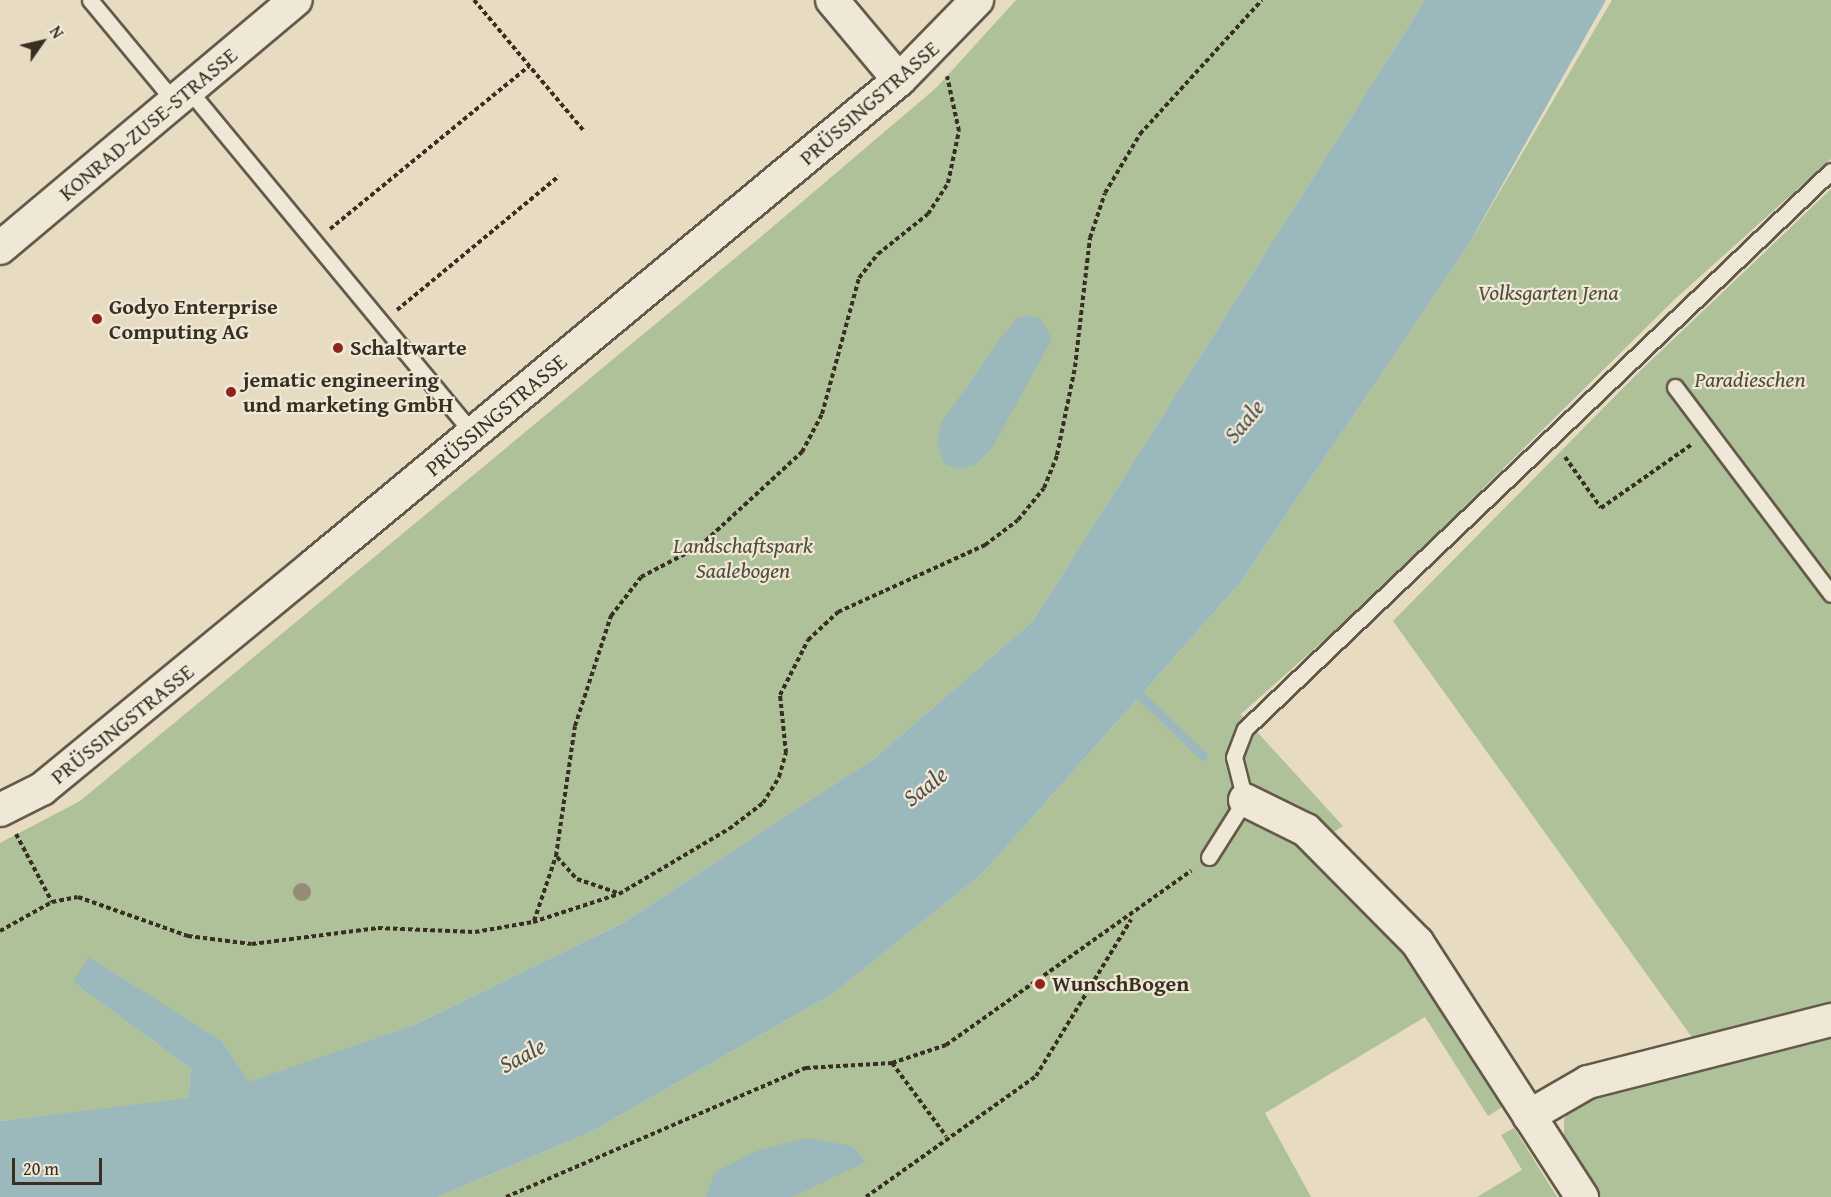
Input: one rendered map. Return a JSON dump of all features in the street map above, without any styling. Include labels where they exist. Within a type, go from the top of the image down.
[{"type":"street","name":"KONRAD-ZUSE-STRASSE","points":[[0,249],[296,0]]},
{"type":"street","points":[[832,0],[899,80]]},
{"type":"street","name":"PRÜSSINGSTRASSE","points":[[4,809],[42,789],[899,80],[930,52],[977,0]]},
{"type":"street","points":[[1245,800],[1306,830],[1409,934],[1581,1197]]},
{"type":"street","points":[[1529,1116],[1588,1082],[1831,1020]]},
{"type":"lane","points":[[90,0],[181,95],[313,243],[473,434]]},
{"type":"lane","points":[[1209,857],[1245,800],[1234,757],[1245,729],[1831,171]]},
{"type":"lane","points":[[1674,387],[1831,594]]},
{"type":"path","points":[[474,0],[584,131]]},
{"type":"path","points":[[0,930],[52,902],[78,897],[188,936],[252,944],[378,928],[475,932],[533,922],[619,894],[763,803],[786,753],[780,695],[808,640],[838,612],[985,545],[1018,520],[1044,488],[1057,455],[1075,368],[1090,238],[1105,193],[1140,134],[1262,0]]},
{"type":"path","points":[[533,922],[556,856],[575,726],[624,593],[641,577],[700,546],[802,452],[822,414],[859,278],[878,254],[928,214],[948,183],[958,122],[948,77],[930,52]]},
{"type":"path","points":[[313,243],[529,66]]},
{"type":"path","points":[[380,323],[559,176]]},
{"type":"path","points":[[1552,439],[1601,507],[1709,432]]},
{"type":"path","points":[[4,809],[52,902]]},
{"type":"path","points":[[556,856],[577,879],[619,894]]},
{"type":"path","points":[[506,1197],[806,1068],[892,1063],[946,1045],[1133,917],[1209,857]]},
{"type":"path","points":[[866,1197],[946,1136],[1036,1076],[1133,917]]},
{"type":"path","points":[[892,1063],[946,1136]]},
{"type":"green space","name":"Landschaftspark Saalebogen","points":[[1016,0],[1425,0],[1033,621],[876,757],[621,924],[416,1024],[249,1083],[223,1042],[73,982],[191,1069],[188,1099],[0,1121],[0,843],[80,801],[769,230],[936,88]]},
{"type":"green space","name":"Volksgarten Jena","points":[[1612,0],[1831,0],[1831,159],[1675,299],[1375,595],[1241,714],[1237,710],[1343,826],[1311,847],[1382,915],[1510,1102],[1488,1116],[1425,1017],[1265,1113],[1311,1197],[437,1197],[589,1133],[834,993],[983,873],[1241,582],[1469,244]]},
{"type":"green space","name":"Paradieschen","points":[[1831,189],[1831,1008],[1696,1043],[1393,621],[1639,372]]},
{"type":"green space","points":[[1831,1026],[1831,1197],[1594,1197],[1564,1141],[1564,1120],[1574,1100]]},
{"type":"green space","points":[[1514,1128],[1557,1197],[1477,1197],[1522,1170],[1501,1135]]},
{"type":"water","name":"Saale","points":[[1425,0],[1606,0],[1469,244],[1241,582],[983,873],[834,993],[589,1133],[437,1197],[0,1197],[0,1121],[188,1098],[191,1069],[73,982],[89,957],[223,1042],[249,1082],[416,1024],[621,924],[876,757],[1033,621]]},
{"type":"water","points":[[1028,315],[1041,319],[1052,339],[992,448],[975,465],[959,469],[944,464],[937,444],[942,422],[1017,318]]},
{"type":"water","points":[[805,1138],[852,1146],[866,1162],[792,1197],[706,1197],[715,1172],[756,1151]]},
{"type":"waterway","points":[[1132,687],[1203,756]]},
{"type":"place","name":"Godyo Enterprise Computing AG","points":[[97,319]]},
{"type":"place","name":"Schaltwarte","points":[[338,348]]},
{"type":"place","name":"jematic engineering und marketing GmbH","points":[[231,392]]},
{"type":"place","name":"WunschBogen","points":[[1040,984]]}]
